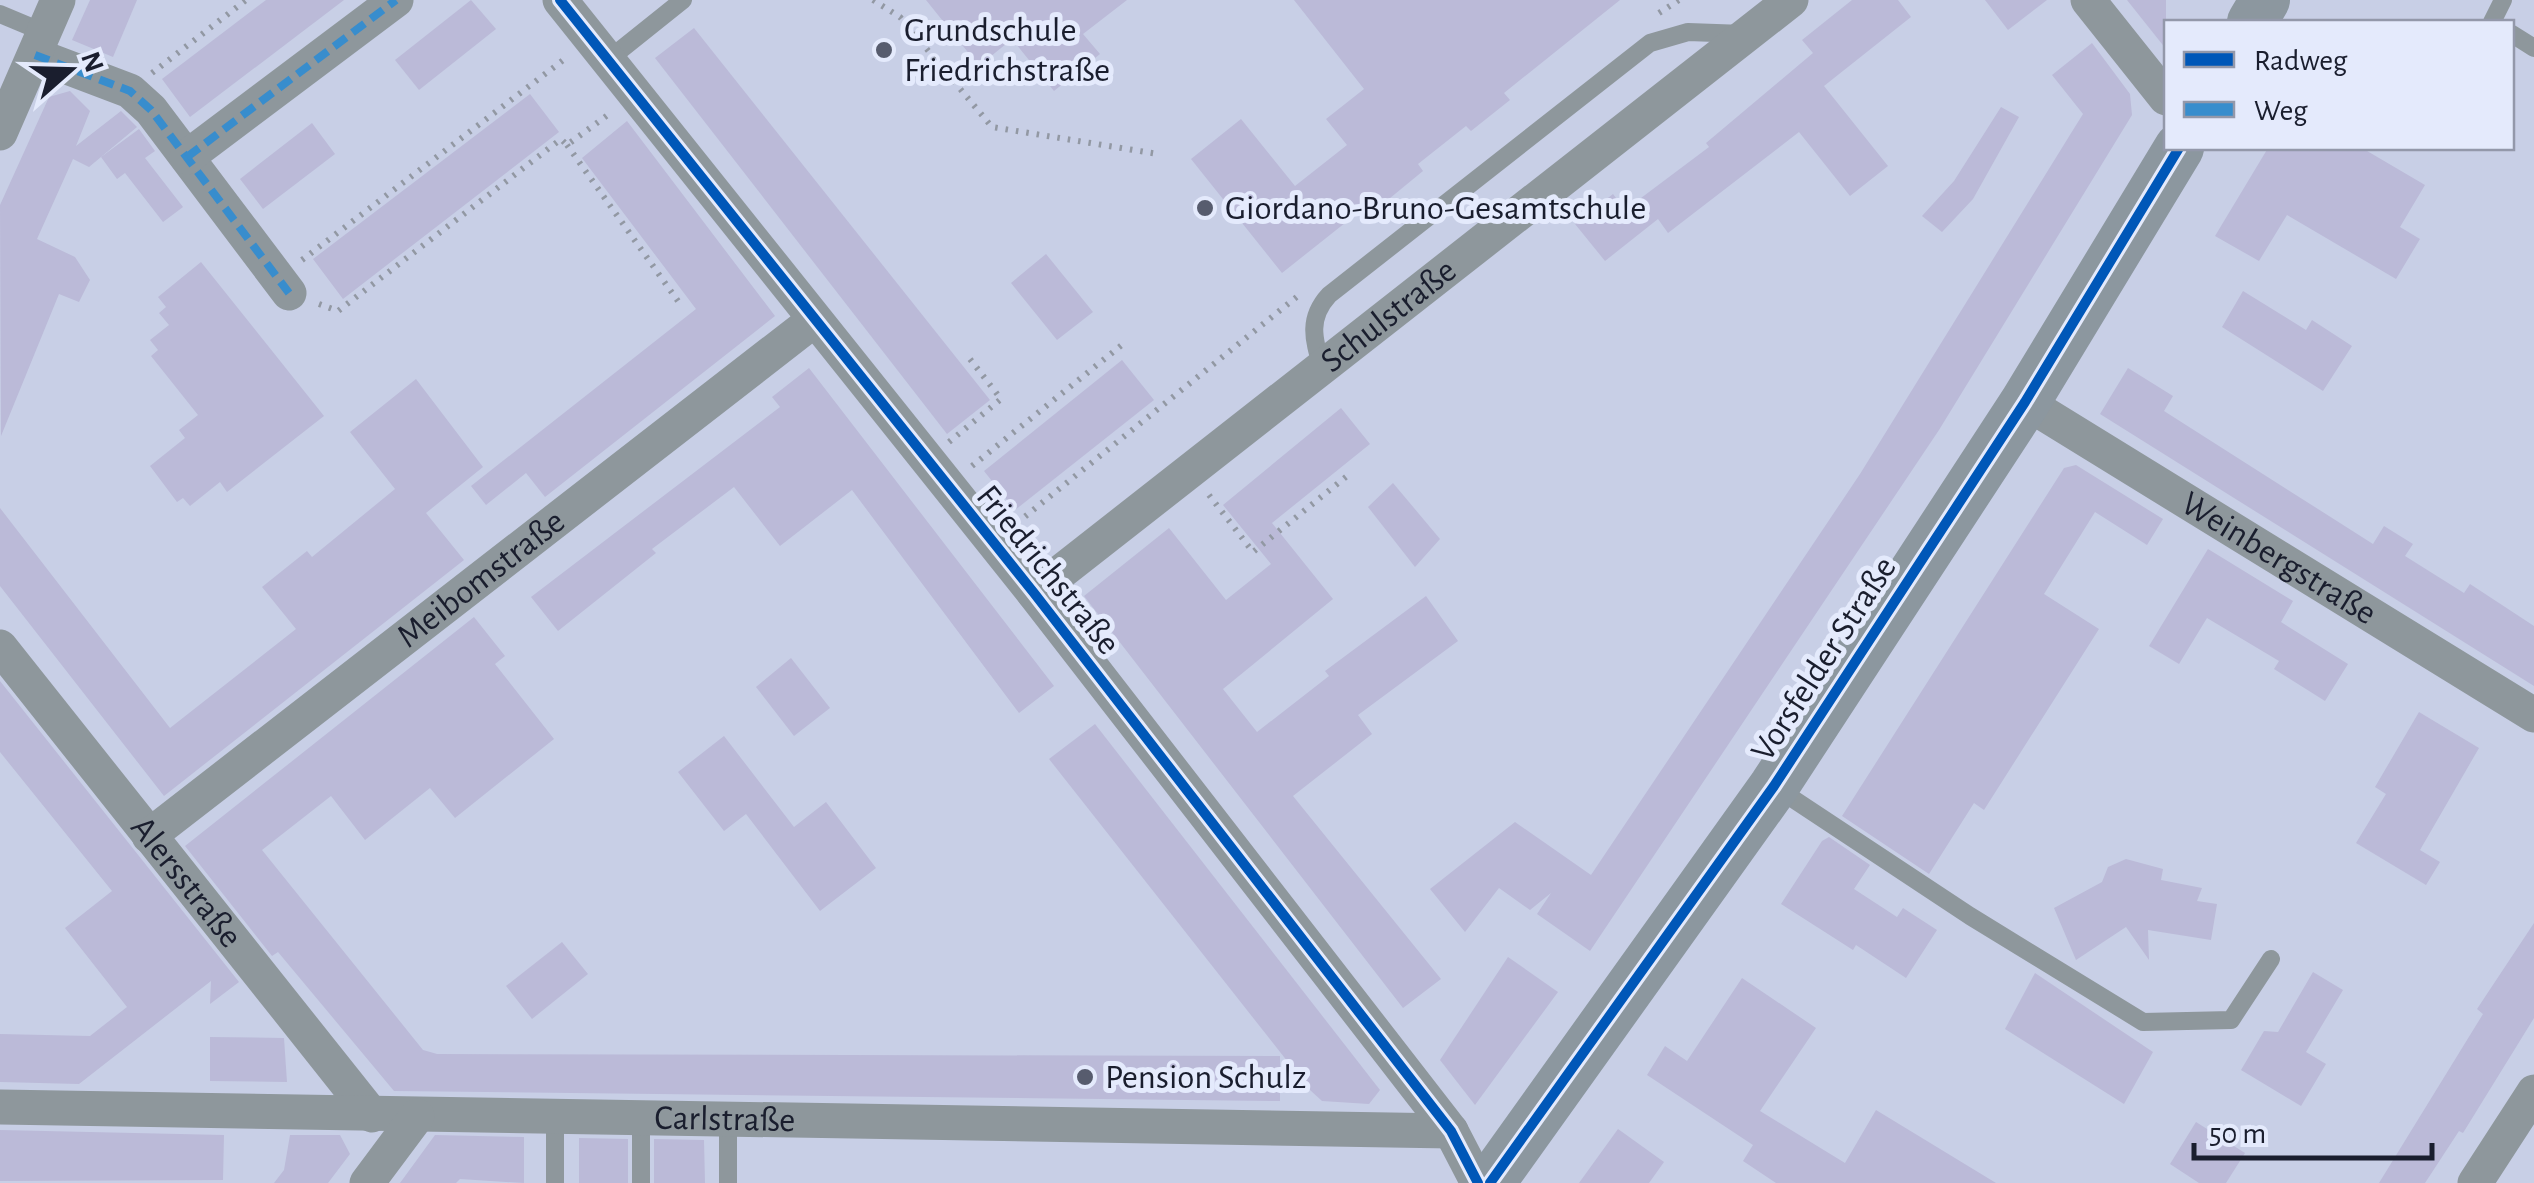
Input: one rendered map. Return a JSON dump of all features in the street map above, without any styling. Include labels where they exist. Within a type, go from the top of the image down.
[{"type":"main road","name":"Vorsfelder Straße","points":[[1490,1183],[1774,786],[2025,402],[2179,150]]},
{"type":"street","points":[[187,157],[396,0]]},
{"type":"street","name":"Friedrichstraße","points":[[560,0],[1034,594],[1451,1131],[1478,1183]]},
{"type":"street","name":"Schulstraße","points":[[1034,594],[1791,0]]},
{"type":"street","points":[[2088,0],[2164,95]]},
{"type":"street","points":[[0,133],[45,29],[151,110],[284,285]]},
{"type":"street","name":"Meibomstraße","points":[[149,836],[813,321]]},
{"type":"street","name":"Weinbergstraße","points":[[2025,402],[2534,714]]},
{"type":"street","name":"Alersstraße","points":[[0,647],[372,1115]]},
{"type":"street","points":[[2475,1183],[2534,1092]]},
{"type":"street","name":"Carlstraße","points":[[0,1108],[1451,1131]]},
{"type":"street","points":[[367,1183],[416,1116]]},
{"type":"lane","points":[[599,49],[683,0]]},
{"type":"lane","points":[[0,14],[45,29]]},
{"type":"lane","points":[[1322,369],[1312,331],[1316,309],[1328,296],[1650,43],[1669,34],[1750,34]]},
{"type":"lane","points":[[1774,786],[1970,916],[2143,1022],[2231,1020],[2271,958]]},
{"type":"lane","points":[[555,1183],[556,1116]]},
{"type":"lane","points":[[642,1118],[642,1183]]},
{"type":"lane","points":[[728,1121],[728,1183]]},
{"type":"path","points":[[130,91],[246,0]]},
{"type":"path","points":[[872,0],[900,17],[992,126],[1158,154]]},
{"type":"path","points":[[599,49],[284,285],[338,311],[562,139],[680,304]]},
{"type":"path","points":[[567,145],[634,95]]},
{"type":"path","points":[[936,473],[1123,344]]},
{"type":"path","points":[[936,473],[1002,399],[970,359]]},
{"type":"path","points":[[1192,473],[1252,552],[1352,472]]},
{"type":"building","points":[[90,0],[137,0],[113,57],[72,40]]},
{"type":"building","points":[[266,0],[344,0],[190,117],[162,79]]},
{"type":"building","points":[[471,0],[496,29],[419,90],[395,60]]},
{"type":"building","points":[[926,0],[1127,0],[1083,34],[1100,54],[1054,91],[1012,39],[979,66]]},
{"type":"building","points":[[1294,0],[1620,0],[1504,93],[1510,100],[1471,131],[1466,126],[1418,164],[1423,171],[1384,203],[1379,196],[1282,273],[1191,159],[1241,119],[1295,186],[1347,145],[1326,119],[1364,89]]},
{"type":"building","points":[[1852,0],[1898,0],[1911,17],[1824,86],[1888,166],[1850,196],[1799,132],[1668,233],[1658,219],[1605,261],[1575,224],[1613,194],[1625,210],[1709,147],[1706,143],[1813,53],[1802,40]]},
{"type":"building","points":[[1985,0],[2047,0],[2008,30]]},
{"type":"building","points":[[2127,0],[2166,0],[2164,46]]},
{"type":"building","points":[[694,28],[990,400],[947,434],[655,58]]},
{"type":"building","points":[[2092,43],[2130,94],[2132,115],[1939,430],[1590,951],[1537,914],[1551,893],[1530,910],[1499,888],[1465,932],[1430,889],[1515,822],[1591,875],[1860,474],[2083,114],[2052,75]]},
{"type":"building","points":[[70,91],[90,111],[76,146],[121,111],[137,127],[89,167],[73,159],[37,239],[75,257],[90,280],[79,302],[59,294],[1,436],[0,205],[49,97]]},
{"type":"building","points":[[530,94],[559,132],[343,299],[313,259]]},
{"type":"building","points":[[2001,107],[2019,117],[1973,199],[1942,232],[1922,216],[1954,181]]},
{"type":"building","points":[[627,121],[775,316],[545,497],[526,473],[486,505],[471,486],[696,309],[582,158]]},
{"type":"building","points":[[312,123],[335,154],[263,209],[240,179]]},
{"type":"building","points":[[139,129],[155,151],[145,158],[183,207],[163,222],[125,173],[117,179],[101,157]]},
{"type":"building","points":[[2267,150],[2365,150],[2425,185],[2400,227],[2420,239],[2396,279],[2287,215],[2259,261],[2215,236]]},
{"type":"building","points":[[1046,254],[1093,312],[1057,340],[1011,283]]},
{"type":"building","points":[[201,262],[324,416],[227,492],[220,482],[190,506],[183,498],[177,502],[150,466],[185,438],[179,430],[198,415],[151,356],[158,350],[150,340],[169,325],[159,313],[166,307],[158,297]]},
{"type":"building","points":[[2243,291],[2306,330],[2312,320],[2352,346],[2323,391],[2222,327]]},
{"type":"building","points":[[1122,360],[1154,400],[1015,510],[984,471]]},
{"type":"building","points":[[809,368],[1054,686],[1019,713],[852,490],[780,546],[734,487],[652,549],[656,553],[558,631],[531,597],[780,407],[772,397]]},
{"type":"building","points":[[2128,368],[2173,396],[2164,411],[2373,544],[2384,526],[2413,544],[2405,556],[2464,593],[2470,584],[2534,626],[2534,686],[2100,414]]},
{"type":"building","points":[[416,379],[483,467],[426,513],[464,560],[164,796],[0,586],[0,508],[170,728],[296,629],[262,587],[307,551],[312,557],[395,489],[350,432]]},
{"type":"building","points":[[1341,408],[1370,444],[1272,523],[1333,599],[1223,689],[1257,732],[1329,676],[1325,671],[1426,596],[1458,641],[1358,715],[1372,734],[1293,796],[1441,979],[1403,1008],[1084,596],[1169,528],[1226,600],[1271,564],[1223,505]]},
{"type":"building","points":[[2076,465],[2163,519],[2147,545],[2095,512],[2044,594],[2099,629],[1984,810],[1974,803],[1929,874],[1842,816],[2064,468]]},
{"type":"building","points":[[1393,483],[1440,539],[1415,567],[1368,507]]},
{"type":"building","points":[[2208,549],[2293,601],[2281,622],[2348,664],[2325,701],[2274,669],[2279,661],[2207,618],[2179,664],[2149,646]]},
{"type":"building","points":[[474,617],[505,656],[495,664],[554,739],[455,818],[430,788],[365,840],[331,796],[262,850],[423,1050],[437,1054],[1280,1056],[1280,1101],[394,1091],[278,952],[272,956],[185,846]]},
{"type":"building","points":[[791,658],[830,708],[794,736],[756,687]]},
{"type":"building","points":[[0,681],[239,982],[210,1004],[211,981],[79,1084],[0,1082],[0,1034],[90,1036],[127,1007],[65,928],[112,891],[0,752]]},
{"type":"building","points":[[2419,712],[2479,748],[2420,850],[2440,862],[2426,885],[2356,843],[2386,794],[2375,787]]},
{"type":"building","points":[[1095,724],[1380,1090],[1369,1104],[1322,1101],[1310,1090],[1049,759]]},
{"type":"building","points":[[724,736],[794,827],[826,802],[876,868],[820,911],[746,814],[724,831],[678,772]]},
{"type":"building","points":[[1829,837],[1870,865],[1854,889],[1897,917],[1903,908],[1937,930],[1906,978],[1781,904],[1822,841]]},
{"type":"building","points":[[2126,859],[2163,869],[2161,880],[2202,888],[2197,901],[2217,904],[2211,940],[2148,930],[2149,960],[2126,927],[2076,960],[2054,908],[2102,882],[2108,867]]},
{"type":"building","points":[[2534,923],[2534,1018],[2463,1133],[2459,1131],[2425,1183],[2379,1183],[2483,1014],[2477,1009]]},
{"type":"building","points":[[562,942],[588,974],[532,1019],[506,986]]},
{"type":"building","points":[[1508,957],[1558,992],[1475,1105],[1440,1060]]},
{"type":"building","points":[[2313,972],[2343,990],[2306,1052],[2326,1064],[2301,1106],[2241,1070],[2264,1031],[2278,1032]]},
{"type":"building","points":[[2035,973],[2153,1052],[2124,1104],[2005,1029]]},
{"type":"building","points":[[1742,978],[1816,1028],[1760,1111],[1845,1163],[1876,1110],[1996,1183],[1776,1183],[1743,1161],[1753,1145],[1647,1075],[1665,1046],[1687,1061]]},
{"type":"building","points":[[210,1037],[284,1038],[287,1082],[210,1081]]},
{"type":"building","points":[[2196,1122],[2245,1153],[2226,1183],[2199,1183],[2170,1164]]},
{"type":"building","points":[[1618,1129],[1664,1162],[1649,1183],[1579,1183]]},
{"type":"building","points":[[0,1130],[224,1135],[223,1180],[0,1181]]},
{"type":"building","points":[[290,1135],[340,1135],[350,1154],[328,1183],[274,1183],[284,1170]]},
{"type":"building","points":[[435,1135],[524,1137],[524,1183],[460,1179],[456,1183],[400,1183]]},
{"type":"building","points":[[579,1138],[628,1139],[628,1183],[579,1183]]},
{"type":"building","points":[[654,1139],[704,1140],[705,1183],[654,1183]]},
{"type":"marked path","points":[[187,157],[396,0]]},
{"type":"marked path","points":[[35,55],[130,91],[151,110],[289,293]]},
{"type":"cycle path","points":[[560,0],[1034,593],[1451,1131],[1478,1183]]},
{"type":"cycle path","points":[[1490,1183],[1774,786],[2025,402],[2178,150]]},
{"type":"place","name":"Grundschule Friedrichstraße","points":[[884,50]]},
{"type":"place","name":"Giordano-Bruno-Gesamtschule","points":[[1205,208]]},
{"type":"place","name":"Pension Schulz","points":[[1085,1077]]}]
